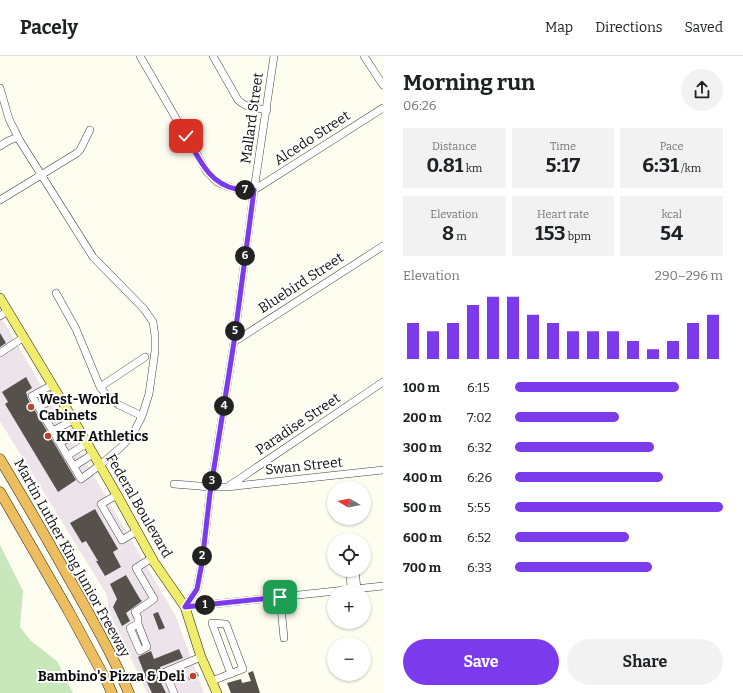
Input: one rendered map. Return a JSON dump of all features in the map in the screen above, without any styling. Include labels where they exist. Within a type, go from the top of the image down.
[{"type":"highway","name":"Martin Luther King Junior Freeway","points":[[0,459],[98,630],[129,693]]},
{"type":"highway","name":"Martin Luther King Junior Freeway","points":[[0,492],[68,610],[112,693]]},
{"type":"main road","name":"Federal Boulevard","points":[[0,298],[4,314],[24,337],[117,494],[152,558],[185,607],[201,657],[217,693]]},
{"type":"street","points":[[140,56],[207,172],[217,182],[228,187],[254,190]]},
{"type":"street","points":[[213,56],[238,100],[248,107],[266,110]]},
{"type":"street","name":"Mallard Street","points":[[185,607],[197,589],[202,563],[211,487],[234,342],[254,190],[274,56]]},
{"type":"street","points":[[364,56],[383,85]]},
{"type":"street","points":[[0,88],[9,119],[18,137],[93,257],[144,309],[153,322],[155,351],[149,394],[136,430],[120,448],[80,479],[74,466],[32,396],[52,385]]},
{"type":"street","name":"Alcedo Street","points":[[254,190],[383,108]]},
{"type":"street","points":[[0,200],[80,150],[90,130]]},
{"type":"street","points":[[0,146],[18,137]]},
{"type":"street","name":"Bluebird Street","points":[[234,342],[383,246]]},
{"type":"street","points":[[56,293],[76,329],[100,387],[109,398],[119,405],[142,416]]},
{"type":"street","points":[[0,352],[24,337]]},
{"type":"street","points":[[100,387],[145,357]]},
{"type":"street","name":"Paradise Street","points":[[227,487],[383,382]]},
{"type":"street","points":[[39,407],[59,396]]},
{"type":"street","points":[[46,419],[66,408]]},
{"type":"street","points":[[53,431],[73,420]]},
{"type":"street","points":[[60,443],[80,431]]},
{"type":"street","points":[[67,456],[87,443]]},
{"type":"street","points":[[74,466],[93,454]]},
{"type":"street","name":"Swan Street","points":[[174,484],[227,487],[383,470]]},
{"type":"street","points":[[117,494],[101,504],[122,540],[137,530]]},
{"type":"street","points":[[138,624],[138,618],[135,612],[154,599],[136,568],[152,558]]},
{"type":"street","points":[[371,587],[383,586]]},
{"type":"street","points":[[185,607],[327,592]]},
{"type":"street","points":[[280,597],[284,638]]},
{"type":"street","points":[[212,681],[232,674],[243,670],[226,624],[212,623],[232,674]]},
{"type":"street","points":[[174,693],[166,672],[201,657]]},
{"type":"shaded area","points":[[0,315],[175,615],[204,693],[147,693],[109,612],[107,595],[0,421]]},
{"type":"green space","points":[[0,545],[23,591],[20,627],[31,641],[57,661],[73,693],[0,693]]},
{"type":"building","points":[[0,333],[6,343],[0,347]]},
{"type":"building","points":[[26,377],[32,388],[26,392],[28,399],[76,480],[58,492],[5,404],[8,402],[2,392]]},
{"type":"building","points":[[95,509],[118,549],[113,552],[121,567],[105,576],[86,541],[82,543],[70,523]]},
{"type":"building","points":[[126,575],[142,601],[126,613],[130,621],[122,626],[113,607],[117,599],[110,584]]},
{"type":"building","points":[[158,612],[165,628],[159,630],[153,614]]},
{"type":"building","points":[[179,649],[183,658],[160,667],[161,676],[158,677],[166,693],[152,693],[144,676],[145,675],[138,657],[151,651],[154,659]]},
{"type":"building","points":[[253,671],[260,693],[231,693],[227,683],[241,679],[242,683],[251,681],[248,673]]},
{"type":"building","name":"Bambino's Pizza & Deli","points":[[197,672],[199,676],[189,680],[188,676]]},
{"type":"place","name":"West-World Cabinets","points":[[31,407]]},
{"type":"place","name":"KMF Athletics","points":[[48,436]]},
{"type":"place","name":"Bambino's Pizza & Deli","points":[[193,676]]},
{"type":"route","points":[[186,136],[207,172],[217,182],[236,189],[254,190],[234,342],[210,493],[202,563],[197,589],[185,607],[280,597]]}]
